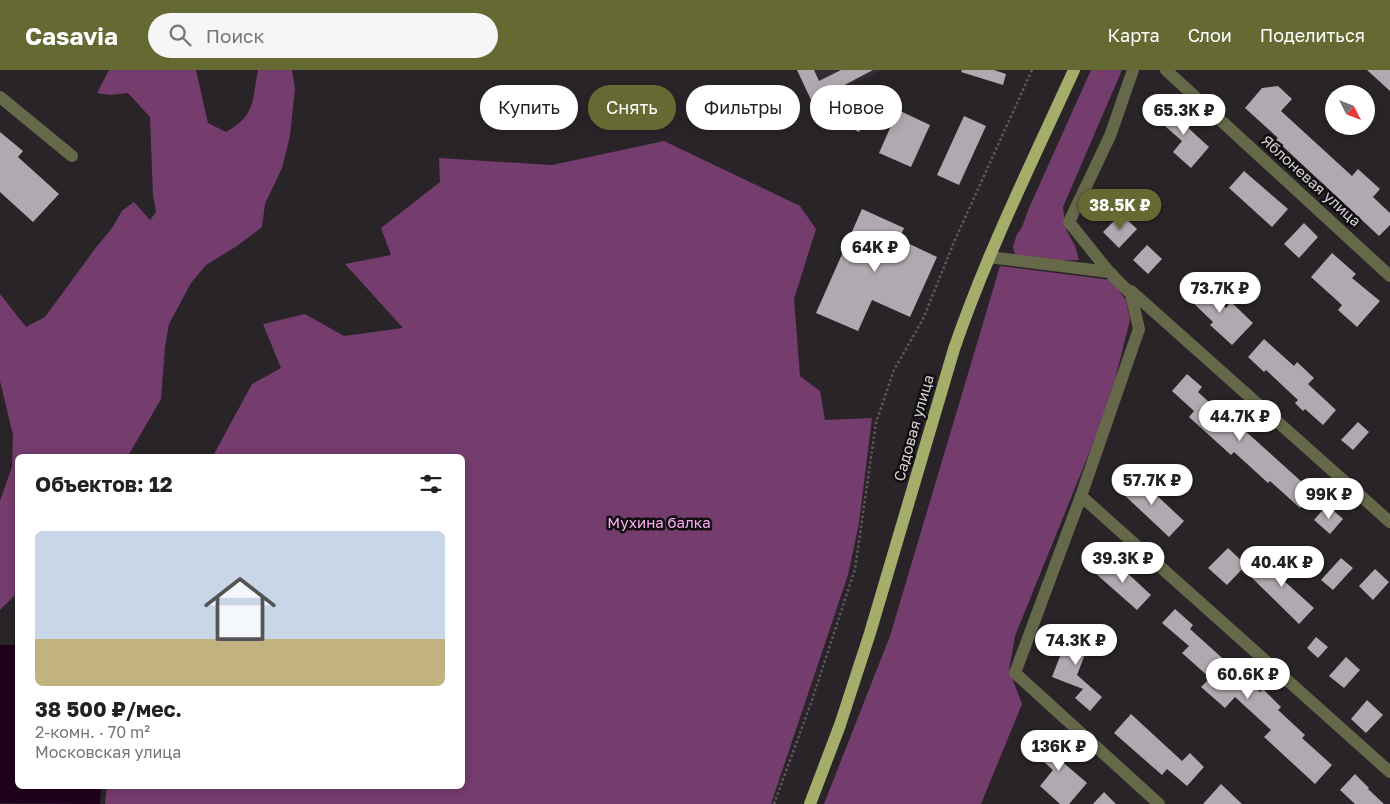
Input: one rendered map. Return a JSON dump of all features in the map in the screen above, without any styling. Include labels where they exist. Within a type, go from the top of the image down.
[{"type":"main road","name":"Садовая улица","points":[[810,804],[840,725],[870,633],[954,349],[970,303],[1074,70]]},
{"type":"street","points":[[1133,70],[1110,136],[1069,222],[1110,272],[1131,294],[1139,329],[1081,496],[1015,673],[1160,804]]},
{"type":"street","name":"Яблоневая улица","points":[[1166,70],[1390,276]]},
{"type":"street","points":[[0,97],[72,156]]},
{"type":"street","points":[[989,257],[1110,272],[1390,522]]},
{"type":"street","points":[[1081,496],[1390,772]]},
{"type":"path","points":[[774,804],[811,703],[856,569],[876,424],[894,370],[923,319],[954,242],[1032,70]]},
{"type":"shaded area","points":[[800,70],[883,70],[848,85],[810,85],[810,90]]},
{"type":"shaded area","points":[[0,645],[15,645],[15,789],[101,789],[100,804],[0,803]]},
{"type":"green space","points":[[109,70],[196,70],[208,123],[226,132],[236,126],[248,113],[253,99],[258,70],[292,70],[295,88],[290,136],[282,168],[265,204],[262,227],[237,246],[206,265],[191,283],[169,324],[165,347],[161,399],[129,454],[15,454],[15,595],[0,610],[0,501],[12,467],[13,435],[0,381],[0,294],[26,327],[45,317],[112,228],[122,211],[134,202],[150,220],[156,212],[153,196],[150,117],[128,93],[110,95],[97,93]]},
{"type":"green space","points":[[1091,70],[1122,70],[1063,207],[1066,229],[1075,246],[1079,260],[1048,261],[1016,258],[1013,247],[1017,234],[1022,227]]},
{"type":"green space","name":"Мухина балка","points":[[664,141],[800,206],[816,229],[794,299],[800,376],[820,391],[825,420],[872,418],[859,523],[848,575],[771,804],[105,804],[107,789],[465,789],[465,454],[214,454],[252,384],[281,368],[263,324],[305,314],[344,336],[403,328],[345,264],[391,255],[381,228],[440,182],[439,158],[552,165]]},
{"type":"green space","points":[[1000,266],[1111,280],[1126,300],[1130,320],[1114,384],[1092,446],[1015,636],[1009,670],[1022,704],[981,804],[824,804],[890,636]]},
{"type":"building","points":[[797,70],[814,70],[819,81],[841,70],[873,70],[844,85],[810,85],[810,98]]},
{"type":"building","points":[[962,70],[994,70],[1006,74],[1003,85],[961,72]]},
{"type":"building","points":[[1367,70],[1390,70],[1390,91]]},
{"type":"building","points":[[1278,86],[1292,99],[1281,111],[1352,176],[1358,169],[1380,189],[1373,197],[1390,213],[1390,225],[1379,236],[1276,140],[1278,138],[1245,108],[1262,88]]},
{"type":"building","points":[[1173,104],[1190,119],[1185,125],[1209,147],[1191,168],[1173,152],[1182,141],[1158,120]]},
{"type":"building","points":[[902,112],[930,125],[911,167],[879,153],[889,130],[902,130]]},
{"type":"building","points":[[964,116],[986,126],[959,185],[937,175]]},
{"type":"building","points":[[0,132],[23,151],[18,157],[59,194],[33,222],[0,192]]},
{"type":"building","points":[[1244,171],[1288,209],[1272,227],[1229,188]]},
{"type":"building","points":[[862,209],[904,228],[899,239],[937,257],[910,317],[872,300],[858,331],[816,313]]},
{"type":"building","points":[[1121,214],[1137,229],[1119,248],[1103,232]]},
{"type":"building","points":[[1304,223],[1318,237],[1299,258],[1284,244]]},
{"type":"building","points":[[1147,245],[1162,259],[1148,274],[1133,260]]},
{"type":"building","points":[[1332,253],[1356,274],[1352,278],[1380,301],[1357,327],[1338,310],[1342,305],[1311,277]]},
{"type":"building","points":[[1198,281],[1226,308],[1231,302],[1253,323],[1232,345],[1210,325],[1213,322],[1185,295]]},
{"type":"building","points":[[1264,339],[1294,366],[1297,362],[1314,378],[1308,384],[1336,410],[1323,425],[1305,409],[1303,411],[1295,403],[1298,400],[1266,370],[1264,372],[1248,357]]},
{"type":"building","points":[[1187,374],[1202,387],[1198,392],[1231,422],[1233,420],[1313,492],[1300,508],[1270,481],[1268,483],[1234,452],[1231,455],[1189,417],[1194,411],[1172,391]]},
{"type":"building","points":[[1358,422],[1369,432],[1353,450],[1341,440]]},
{"type":"building","points":[[1136,476],[1184,521],[1169,537],[1121,492]]},
{"type":"building","points":[[1327,505],[1343,519],[1330,534],[1314,520]]},
{"type":"building","points":[[1228,548],[1246,565],[1227,585],[1208,568]]},
{"type":"building","points":[[1274,553],[1292,570],[1283,580],[1314,608],[1299,624],[1251,577]]},
{"type":"building","points":[[1110,557],[1151,595],[1137,610],[1095,573]]},
{"type":"building","points":[[1341,558],[1353,568],[1333,590],[1321,580]]},
{"type":"building","points":[[1375,569],[1389,582],[1373,600],[1359,586]]},
{"type":"building","points":[[1175,609],[1193,625],[1190,629],[1260,692],[1263,689],[1281,707],[1278,710],[1305,735],[1302,738],[1332,765],[1315,784],[1264,737],[1271,730],[1235,697],[1225,708],[1201,687],[1210,678],[1182,653],[1189,646],[1162,623]]},
{"type":"building","points":[[1072,625],[1093,633],[1077,675],[1102,697],[1090,711],[1075,698],[1083,689],[1052,677]]},
{"type":"building","points":[[1316,637],[1328,647],[1318,658],[1307,648]]},
{"type":"building","points":[[1346,657],[1360,670],[1344,688],[1329,676]]},
{"type":"building","points":[[1367,700],[1383,715],[1366,733],[1351,719]]},
{"type":"building","points":[[1131,714],[1182,761],[1190,753],[1204,767],[1187,786],[1167,769],[1162,775],[1114,733]]},
{"type":"building","points":[[1050,733],[1067,748],[1058,758],[1087,783],[1069,804],[1060,804],[1040,786],[1053,770],[1033,752]]},
{"type":"building","points":[[1355,774],[1384,804],[1355,804],[1340,790]]},
{"type":"building","points":[[1221,784],[1242,804],[1203,804]]},
{"type":"building","points":[[1104,792],[1116,804],[1093,804]]}]
